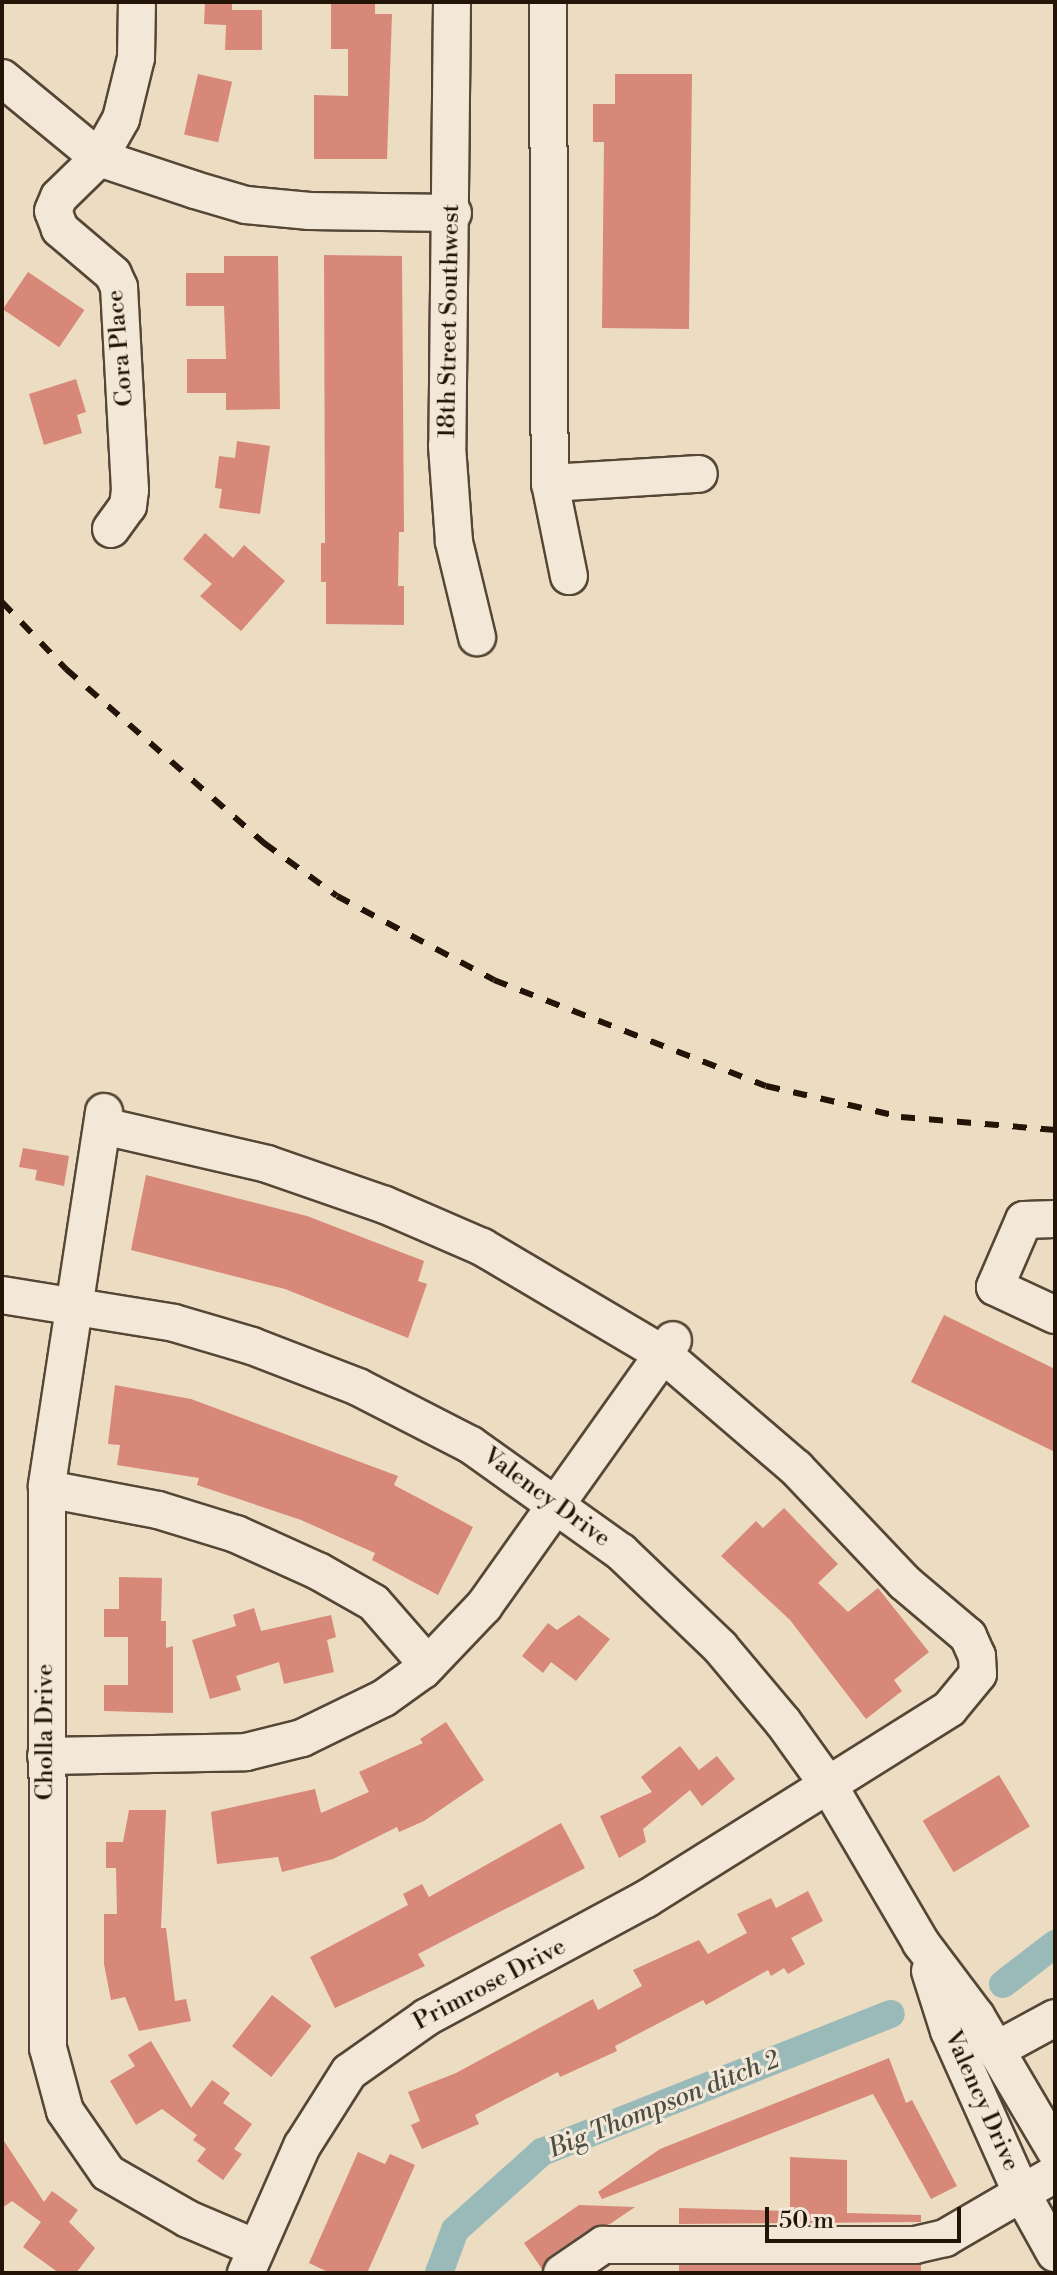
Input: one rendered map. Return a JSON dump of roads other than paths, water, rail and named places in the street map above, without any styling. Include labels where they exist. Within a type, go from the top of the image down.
[{"type":"street","points":[[99,158],[132,85],[137,2]]},
{"type":"street","name":"18th Street Southwest","points":[[452,2],[453,213],[447,446],[454,542],[477,637]]},
{"type":"street","points":[[548,2],[550,483],[569,576]]},
{"type":"street","points":[[2,78],[99,158],[246,205],[453,213]]},
{"type":"street","name":"Cora Place","points":[[99,158],[59,197],[53,211],[60,229],[113,274],[119,287],[130,490],[128,506],[111,529]]},
{"type":"street","points":[[550,483],[699,474]]},
{"type":"street","name":"Cholla Drive","points":[[251,2261],[126,2187],[90,2154],[65,2111],[48,2048],[47,1489],[104,1119],[267,1164],[385,1205],[482,1247],[668,1347]]},
{"type":"street","points":[[1055,1219],[1024,1220],[995,1287],[1055,1315]]},
{"type":"street","name":"Valency Drive","points":[[2,1295],[74,1304],[174,1323],[302,1364],[429,1421],[555,1501],[631,1561],[728,1655],[829,1786],[921,1943],[996,2050],[1055,2150]]},
{"type":"street","points":[[46,1756],[214,1755],[279,1746],[360,1712],[428,1665],[484,1606],[555,1501],[668,1347]]},
{"type":"street","name":"Primrose Drive","points":[[251,2261],[323,2109],[349,2072],[388,2040],[632,1907],[829,1786],[949,1709],[978,1674],[968,1636],[929,1599],[904,1582],[796,1468],[668,1347]]},
{"type":"street","points":[[47,1489],[158,1510],[236,1534],[318,1571],[374,1603],[428,1665]]},
{"type":"street","name":"Valency Drive","points":[[921,1943],[949,2031],[1021,2192],[1055,2253]]},
{"type":"street","points":[[996,2050],[1055,2018]]},
{"type":"street","points":[[562,2273],[603,2245],[915,2245],[945,2238],[1055,2174]]},
{"type":"waterway","name":"Big Thompson ditch 2","points":[[1003,1984],[1055,1944]]},
{"type":"waterway","name":"Big Thompson ditch 2","points":[[439,2273],[455,2230],[542,2152],[891,2014]]},
{"type":"railway","points":[[2,602],[66,669],[264,843],[337,896],[494,980],[766,1086],[901,1117],[1055,1130]]}]
